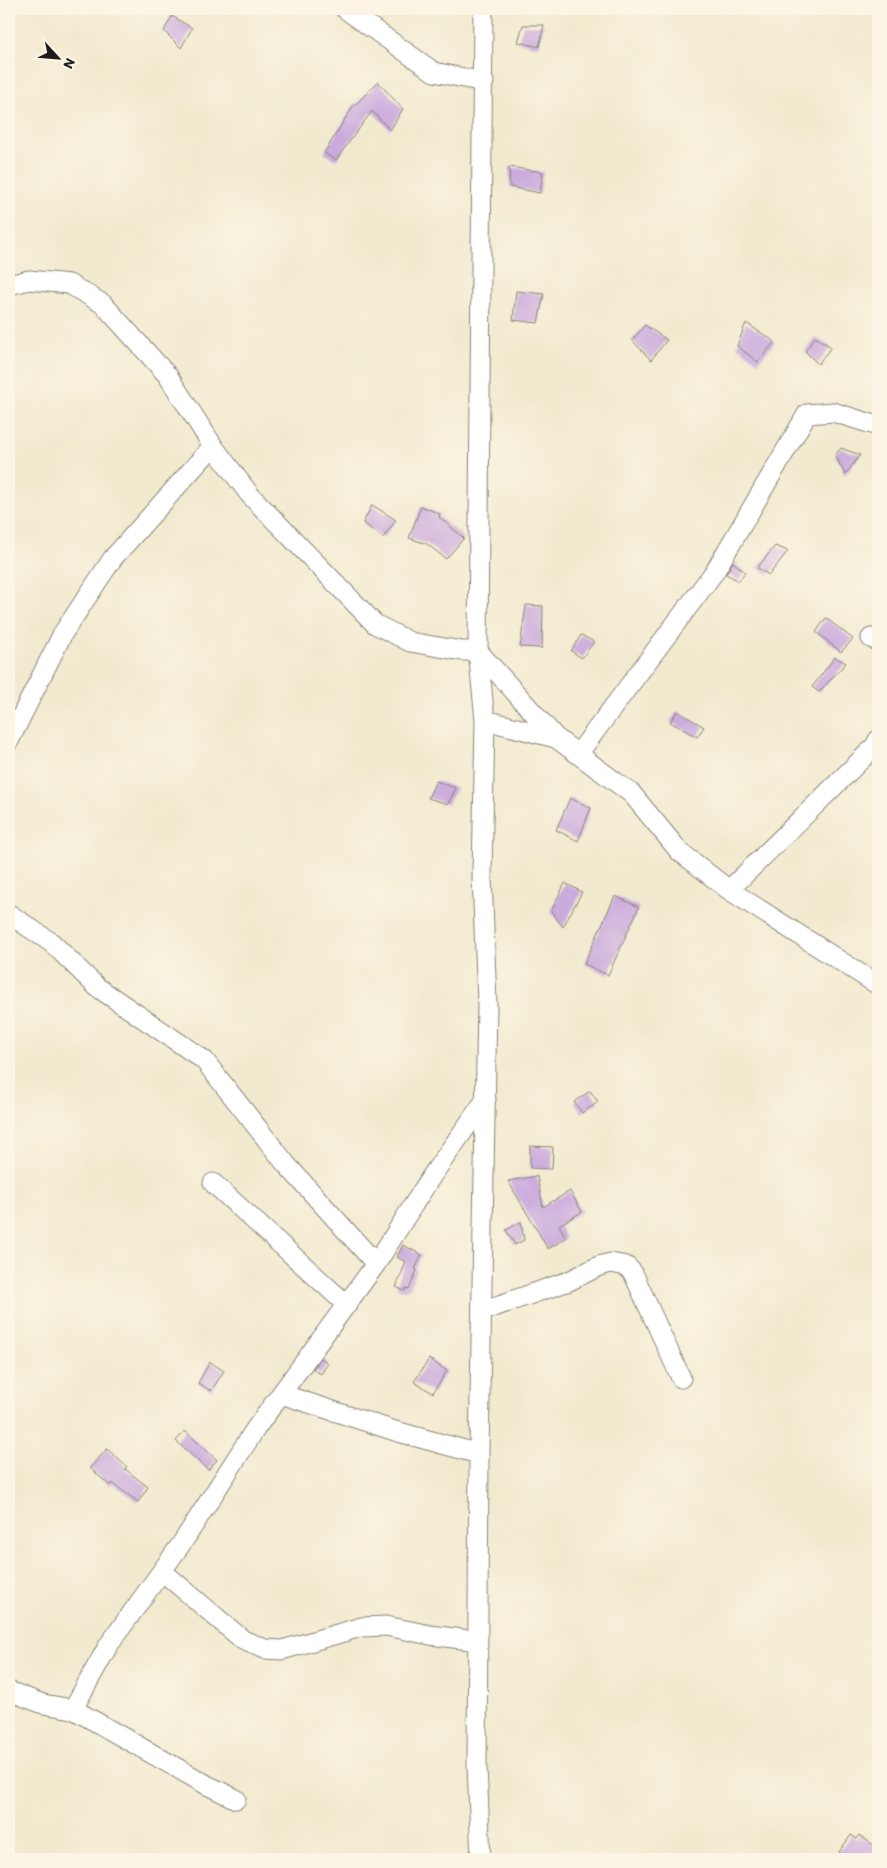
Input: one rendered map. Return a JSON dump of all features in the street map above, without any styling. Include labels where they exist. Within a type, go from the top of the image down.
[{"type":"street","points":[[345,9],[434,72],[484,82]]},
{"type":"street","points":[[481,1859],[477,1766],[479,1454],[487,1004],[482,876],[485,720],[478,651],[484,82],[483,9]]},
{"type":"street","points":[[9,285],[29,280],[69,284],[103,304],[168,376],[213,446],[250,495],[374,624],[410,642],[462,651],[478,651],[556,738],[632,794],[679,852],[729,890],[878,985]]},
{"type":"street","points":[[578,754],[715,571],[807,414],[833,412],[878,426]]},
{"type":"street","points":[[9,741],[63,633],[113,558],[213,446]]},
{"type":"street","points":[[485,720],[556,738]]},
{"type":"street","points":[[729,890],[875,746],[878,740]]},
{"type":"street","points":[[9,914],[52,943],[97,987],[204,1060],[286,1164],[376,1264]]},
{"type":"street","points":[[73,1709],[108,1646],[162,1571],[236,1458],[376,1264],[431,1178],[486,1099]]},
{"type":"street","points":[[213,1183],[347,1305]]},
{"type":"street","points":[[482,1311],[569,1281],[599,1266],[611,1263],[626,1266],[633,1272],[681,1378]]},
{"type":"street","points":[[281,1394],[395,1431],[479,1454]]},
{"type":"street","points":[[162,1571],[243,1640],[265,1649],[282,1650],[361,1626],[386,1626],[430,1635],[478,1640]]},
{"type":"street","points":[[9,1691],[43,1704],[73,1709],[207,1785],[236,1799]]},
{"type":"building","points":[[172,16],[192,28],[181,48],[164,31]]},
{"type":"building","points":[[523,25],[544,25],[539,47],[518,42]]},
{"type":"building","points":[[378,82],[403,109],[390,130],[372,111],[336,160],[324,153],[355,103]]},
{"type":"building","points":[[509,167],[543,172],[540,193],[510,187]]},
{"type":"building","points":[[516,291],[544,294],[538,323],[513,320]]},
{"type":"building","points":[[746,323],[775,342],[758,362],[737,346]]},
{"type":"building","points":[[645,325],[667,340],[651,360],[632,340]]},
{"type":"building","points":[[815,337],[831,347],[818,364],[805,351]]},
{"type":"building","points":[[841,448],[860,455],[845,475],[835,455]]},
{"type":"building","points":[[372,505],[396,520],[383,538],[363,523]]},
{"type":"building","points":[[421,506],[440,514],[439,517],[464,538],[446,559],[427,544],[409,538]]},
{"type":"building","points":[[775,546],[788,551],[769,575],[757,568]]},
{"type":"building","points":[[733,562],[745,572],[739,581],[726,574]]},
{"type":"building","points":[[526,605],[543,606],[542,648],[520,647]]},
{"type":"building","points":[[826,618],[853,639],[841,652],[816,632]]},
{"type":"building","points":[[581,635],[594,642],[582,658],[571,651]]},
{"type":"building","points":[[835,657],[846,663],[819,692],[812,687]]},
{"type":"building","points":[[677,711],[704,727],[697,737],[670,722]]},
{"type":"building","points":[[436,781],[456,788],[448,804],[428,798]]},
{"type":"building","points":[[570,798],[591,808],[578,841],[556,830]]},
{"type":"building","points":[[565,883],[582,892],[563,927],[551,911]]},
{"type":"building","points":[[615,896],[639,907],[608,975],[584,964]]},
{"type":"building","points":[[590,1091],[598,1102],[582,1113],[574,1102]]},
{"type":"building","points":[[530,1146],[553,1147],[552,1169],[530,1168]]},
{"type":"building","points":[[537,1176],[543,1207],[570,1191],[582,1212],[559,1225],[566,1238],[548,1249],[508,1181]]},
{"type":"building","points":[[521,1222],[524,1240],[515,1245],[506,1230]]},
{"type":"building","points":[[403,1245],[422,1255],[415,1269],[417,1270],[409,1289],[406,1288],[405,1291],[396,1287],[406,1262],[397,1257]]},
{"type":"building","points":[[321,1358],[328,1363],[321,1374],[313,1369]]},
{"type":"building","points":[[429,1359],[447,1371],[433,1393],[414,1382]]},
{"type":"building","points":[[210,1362],[224,1371],[211,1391],[198,1383]]},
{"type":"building","points":[[185,1431],[217,1460],[208,1470],[176,1441]]},
{"type":"building","points":[[107,1449],[127,1467],[125,1469],[148,1487],[138,1502],[112,1483],[110,1486],[90,1468]]},
{"type":"building","points":[[851,1835],[857,1839],[859,1835],[878,1848],[878,1859],[849,1859],[839,1852]]}]
